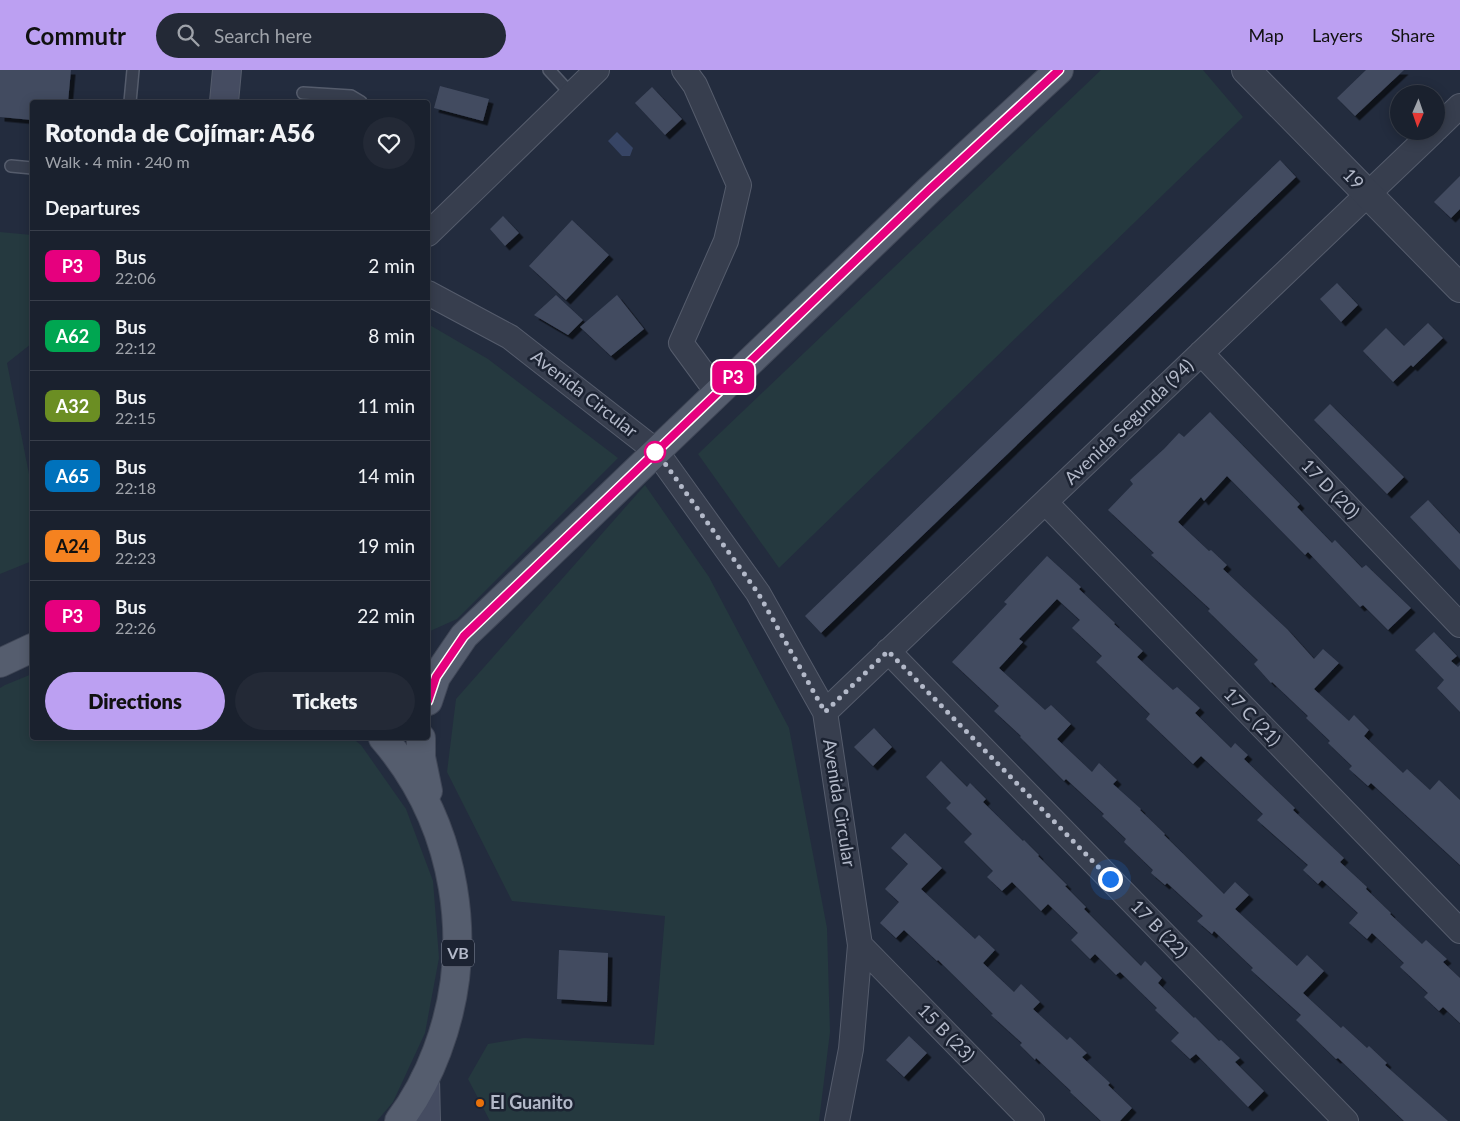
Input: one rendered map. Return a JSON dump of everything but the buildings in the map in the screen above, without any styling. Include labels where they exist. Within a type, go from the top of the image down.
[{"type":"main road","points":[[224,100],[227,70]]},
{"type":"main road","points":[[430,694],[436,677],[464,636],[929,190],[1059,70]]},
{"type":"main road","points":[[430,653],[464,636]]},
{"type":"main road","points":[[0,663],[30,649]]},
{"type":"main road","name":"VB","points":[[384,740],[410,774],[424,798],[436,825],[446,854],[453,884],[457,915],[456,976],[451,1006],[442,1036],[425,1079],[399,1121]]},
{"type":"main road","name":"VB","points":[[421,740],[421,757],[436,825]]},
{"type":"main road","points":[[425,1079],[426,1121]]},
{"type":"street","points":[[430,232],[597,70]]},
{"type":"street","points":[[684,70],[695,85],[739,185],[726,240],[681,343],[717,392]]},
{"type":"street","name":"19","points":[[1246,70],[1460,288]]},
{"type":"street","name":"Avenida Segunda (94)","points":[[1445,120],[1460,106]]},
{"type":"street","name":"Avenida Segunda (94)","points":[[825,712],[1425,140]]},
{"type":"street","name":"Avenida Circular","points":[[430,294],[510,337],[656,451],[758,593],[825,712],[860,945],[852,1049],[836,1121]]},
{"type":"street","name":"17 D (20)","points":[[1201,353],[1460,625]]},
{"type":"street","name":"17 C (21)","points":[[1045,502],[1460,931]]},
{"type":"street","name":"17 B (22)","points":[[888,651],[1346,1121]]},
{"type":"street","name":"15 B (23)","points":[[860,945],[1032,1121]]},
{"type":"lane","points":[[130,100],[132,70]]},
{"type":"lane","points":[[549,70],[572,95]]},
{"type":"lane","points":[[304,93],[351,96],[358,100]]},
{"type":"lane","points":[[11,166],[30,168]]},
{"type":"shaded area","points":[[1101,70],[1203,70],[1243,117],[779,568],[698,454]]},
{"type":"shaded area","points":[[0,232],[30,235],[30,345],[7,363],[30,479],[30,562],[0,574]]},
{"type":"shaded area","points":[[430,325],[488,359],[618,458],[457,619],[430,631]]},
{"type":"shaded area","points":[[645,485],[709,577],[789,728],[827,928],[830,1032],[819,1121],[490,1121],[468,1079],[488,1044],[524,1038],[654,1045],[665,916],[512,901],[447,772],[456,699]]},
{"type":"shaded area","points":[[30,675],[30,740],[355,740],[361,745],[406,809],[433,881],[439,958],[425,1033],[393,1102],[377,1121],[0,1121],[0,688]]},
{"type":"water","points":[[617,132],[633,148],[630,156],[622,156],[608,141]]},
{"type":"bus line","name":"P3","points":[[430,695],[436,677],[464,636],[929,190],[1059,70]]},
{"type":"place","name":"El Guanito","points":[[480,1103]]},
{"type":"route","points":[[655,452],[758,593],[825,712],[888,651],[1110,879]]}]
